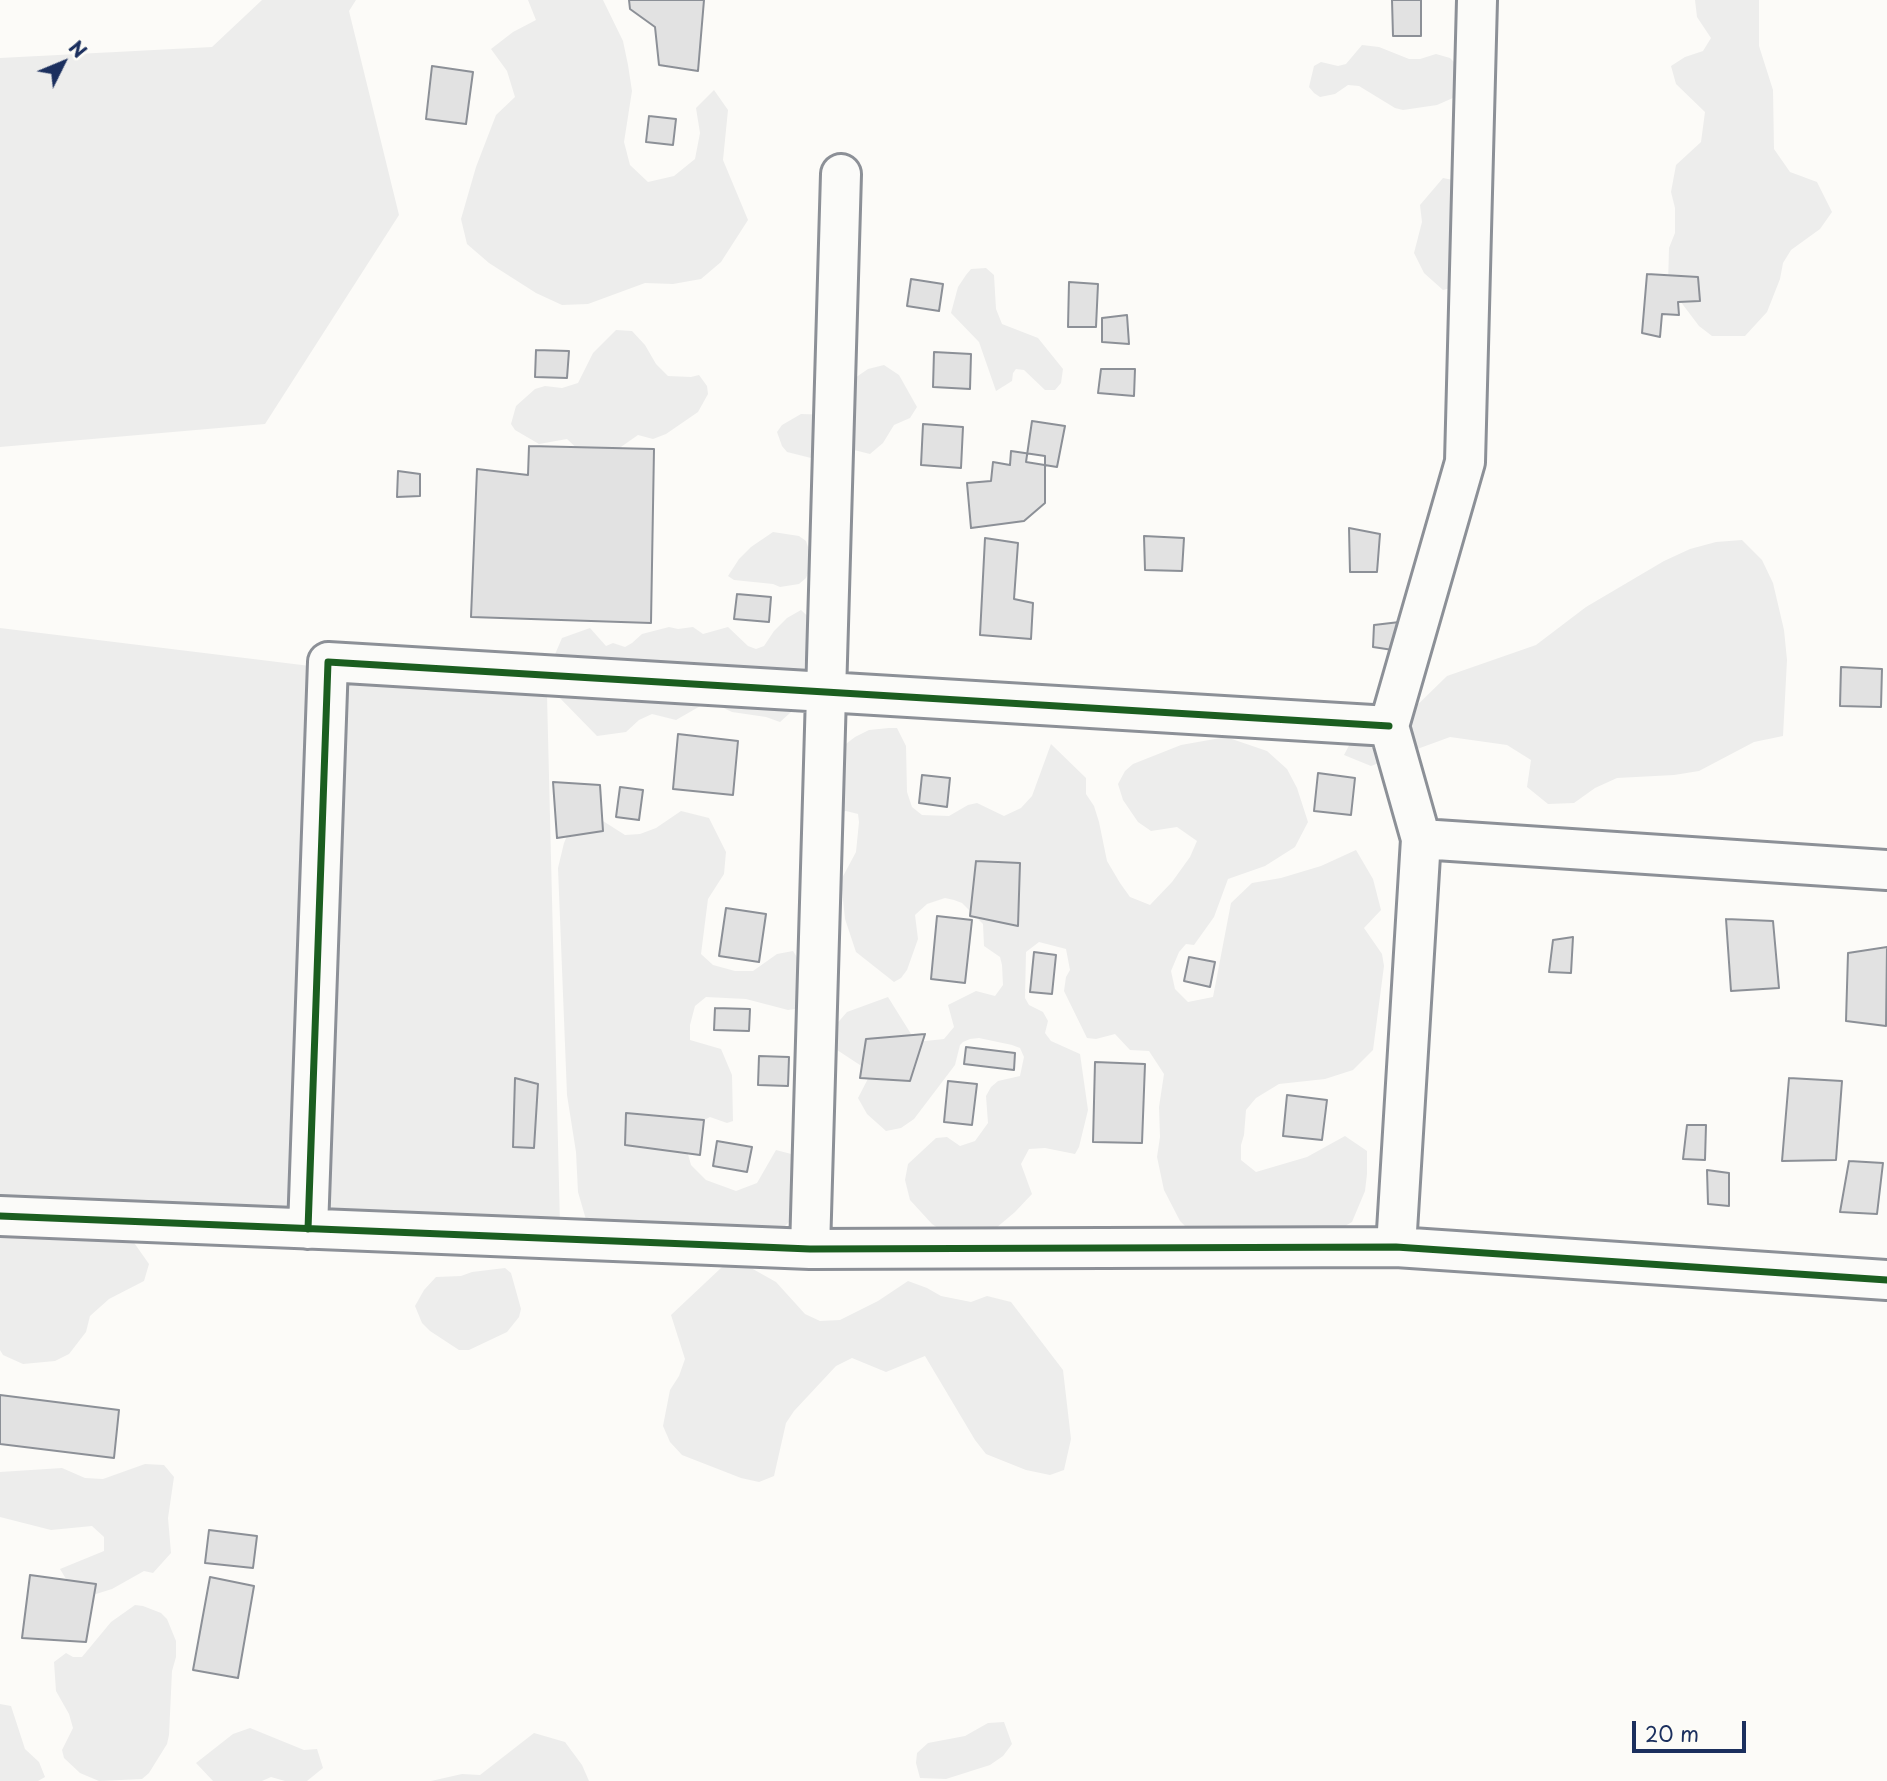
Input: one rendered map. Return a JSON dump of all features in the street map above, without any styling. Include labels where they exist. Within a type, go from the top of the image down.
[{"type":"street","points":[[1396,1247],[1421,839],[1389,726],[1465,462],[1477,0]]},
{"type":"street","points":[[810,1249],[841,174]]},
{"type":"street","points":[[307,1229],[328,662],[1389,726]]},
{"type":"street","points":[[1421,839],[1887,870]]},
{"type":"street","points":[[0,1216],[810,1249],[1396,1247],[1887,1280]]},
{"type":"shaded area","points":[[262,0],[356,0],[349,11],[399,215],[265,424],[0,447],[0,58],[212,47]]},
{"type":"shaded area","points":[[528,0],[603,0],[623,41],[632,91],[624,142],[630,165],[648,182],[674,176],[695,159],[700,133],[696,108],[714,90],[728,110],[723,160],[748,220],[721,262],[701,279],[673,284],[645,283],[588,304],[562,305],[536,293],[489,263],[467,244],[461,219],[476,167],[496,115],[515,97],[507,71],[491,49],[513,32],[536,20]]},
{"type":"shaded area","points":[[1695,0],[1759,0],[1759,46],[1773,90],[1774,149],[1790,172],[1817,182],[1832,212],[1820,229],[1791,250],[1783,263],[1780,279],[1767,312],[1745,336],[1712,336],[1699,326],[1668,285],[1669,248],[1675,233],[1675,208],[1671,192],[1676,165],[1701,142],[1705,112],[1676,84],[1671,66],[1685,57],[1703,51],[1711,38],[1697,17]]},
{"type":"shaded area","points":[[1362,45],[1379,47],[1409,59],[1436,54],[1450,58],[1461,69],[1462,94],[1437,105],[1403,110],[1359,86],[1348,85],[1335,94],[1320,97],[1314,93],[1309,87],[1314,66],[1321,62],[1338,66],[1346,64]]},
{"type":"shaded area","points":[[1443,178],[1453,180],[1458,286],[1443,290],[1424,273],[1414,253],[1422,222],[1420,205]]},
{"type":"shaded area","points":[[986,268],[994,275],[996,309],[1002,324],[1038,338],[1063,369],[1061,383],[1055,390],[1045,390],[1024,370],[1016,369],[1012,381],[996,391],[979,342],[951,313],[958,287],[966,275],[971,269]]},
{"type":"shaded area","points":[[616,330],[632,331],[668,376],[699,375],[707,386],[708,394],[698,412],[666,434],[653,439],[638,435],[608,456],[583,454],[567,439],[539,444],[515,430],[511,424],[516,406],[535,389],[545,386],[562,388],[578,383],[593,353]]},
{"type":"shaded area","points":[[884,365],[899,375],[917,407],[910,418],[894,425],[883,443],[870,454],[838,446],[811,458],[787,452],[777,432],[782,425],[801,414],[833,415],[846,384],[868,369]]},
{"type":"shaded area","points":[[773,532],[799,536],[806,541],[813,562],[806,578],[799,584],[780,587],[734,580],[728,576],[751,547]]},
{"type":"shaded area","points":[[1742,540],[1762,560],[1773,583],[1784,630],[1787,660],[1783,736],[1754,742],[1699,771],[1617,778],[1595,788],[1574,803],[1548,804],[1527,787],[1531,760],[1507,745],[1450,737],[1371,766],[1344,755],[1356,732],[1406,716],[1447,676],[1536,645],[1586,607],[1664,561],[1690,549],[1716,542]]},
{"type":"shaded area","points":[[801,610],[816,624],[807,643],[800,704],[780,722],[732,712],[709,701],[676,720],[652,714],[639,720],[626,732],[597,736],[554,692],[550,666],[562,638],[590,628],[606,646],[613,643],[625,647],[642,634],[669,627],[693,627],[703,634],[728,627],[748,646],[756,649],[764,646],[787,618]]},
{"type":"shaded area","points":[[0,628],[547,695],[560,1225],[0,1202]]},
{"type":"shaded area","points":[[897,728],[906,746],[907,792],[912,807],[922,815],[949,816],[977,803],[1004,816],[1021,808],[1032,796],[1051,744],[1086,778],[1086,794],[1094,806],[1107,861],[1120,883],[1130,897],[1150,905],[1172,882],[1190,857],[1197,841],[1177,827],[1151,831],[1138,822],[1123,800],[1118,784],[1125,771],[1133,764],[1181,745],[1226,737],[1267,751],[1287,769],[1297,788],[1308,822],[1295,847],[1265,866],[1228,879],[1214,917],[1194,945],[1186,944],[1179,952],[1171,971],[1175,989],[1188,1002],[1213,997],[1231,903],[1252,883],[1321,866],[1356,850],[1373,879],[1381,910],[1364,928],[1382,954],[1384,966],[1373,1050],[1353,1070],[1325,1079],[1279,1084],[1256,1098],[1246,1110],[1241,1145],[1241,1160],[1256,1172],[1307,1157],[1345,1136],[1367,1151],[1365,1191],[1352,1222],[1328,1236],[1197,1238],[1180,1221],[1164,1190],[1157,1157],[1160,1137],[1159,1107],[1164,1074],[1149,1051],[1130,1050],[1115,1034],[1096,1039],[1087,1038],[1064,991],[1070,970],[1066,949],[1039,942],[1026,952],[1025,998],[1029,1005],[1043,1012],[1048,1021],[1045,1033],[1051,1041],[1080,1054],[1088,1110],[1079,1147],[1075,1154],[1045,1148],[1029,1149],[1021,1164],[1032,1194],[970,1250],[932,1224],[910,1200],[905,1180],[908,1164],[936,1138],[947,1137],[960,1146],[975,1141],[988,1123],[986,1096],[991,1087],[998,1081],[1020,1076],[1024,1057],[1020,1048],[1012,1045],[979,1038],[963,1042],[955,1065],[914,1119],[901,1128],[886,1131],[867,1114],[858,1098],[873,1069],[863,1067],[834,1048],[827,1035],[847,1012],[888,997],[916,1042],[944,1039],[954,1027],[948,1005],[976,991],[995,996],[1003,985],[1000,957],[984,946],[983,924],[962,903],[954,900],[945,898],[927,904],[915,915],[918,939],[907,970],[894,982],[856,952],[845,919],[841,880],[856,852],[858,814],[846,811],[808,818],[801,809],[802,801],[825,752],[834,753],[869,730]]},
{"type":"shaded area","points":[[681,811],[709,818],[726,852],[724,874],[708,899],[701,954],[713,965],[735,971],[753,971],[777,954],[793,951],[807,973],[808,1007],[788,1010],[746,999],[706,997],[695,1006],[690,1025],[690,1040],[721,1049],[732,1075],[733,1121],[727,1123],[710,1117],[689,1128],[686,1147],[691,1165],[706,1180],[736,1191],[757,1183],[776,1150],[795,1155],[799,1212],[777,1234],[751,1235],[723,1225],[587,1223],[578,1192],[576,1152],[567,1095],[558,868],[564,843],[576,815],[603,821],[625,835],[640,834],[656,828]]},
{"type":"shaded area","points":[[0,1225],[130,1237],[149,1264],[144,1281],[109,1299],[90,1316],[86,1332],[69,1354],[55,1361],[23,1364],[3,1355],[0,1350]]},
{"type":"shaded area","points":[[735,1259],[776,1282],[805,1314],[820,1321],[840,1320],[878,1301],[908,1281],[941,1296],[971,1302],[987,1296],[1011,1302],[1063,1370],[1071,1439],[1064,1470],[1050,1475],[1026,1470],[986,1454],[925,1356],[886,1372],[852,1358],[836,1366],[786,1423],[774,1476],[759,1482],[741,1478],[682,1455],[670,1442],[663,1426],[670,1390],[685,1359],[671,1315],[721,1268]]},
{"type":"shaded area","points":[[505,1268],[511,1273],[521,1309],[519,1317],[507,1332],[469,1350],[459,1350],[422,1323],[415,1306],[436,1277],[461,1276]]},
{"type":"shaded area","points":[[145,1464],[164,1465],[174,1477],[168,1518],[171,1553],[153,1573],[144,1571],[112,1589],[96,1594],[69,1584],[60,1569],[104,1551],[104,1537],[92,1526],[51,1530],[0,1517],[0,1472],[62,1468],[85,1478],[103,1479]]},
{"type":"shaded area","points":[[135,1605],[161,1613],[167,1619],[176,1641],[169,1735],[167,1744],[149,1773],[142,1779],[99,1781],[80,1773],[64,1758],[62,1750],[73,1728],[69,1714],[56,1691],[54,1662],[66,1653],[73,1657],[82,1657],[111,1622]]},
{"type":"shaded area","points":[[0,1704],[11,1706],[25,1749],[39,1762],[45,1777],[38,1781],[0,1781]]},
{"type":"shaded area","points":[[1004,1722],[1012,1744],[1003,1756],[990,1765],[946,1779],[920,1778],[916,1763],[917,1753],[928,1743],[965,1736],[988,1723]]},
{"type":"shaded area","points":[[250,1728],[304,1750],[317,1749],[323,1768],[307,1781],[285,1781],[271,1777],[262,1781],[213,1781],[196,1763],[233,1734]]},
{"type":"shaded area","points":[[534,1733],[565,1742],[582,1765],[589,1781],[431,1781],[462,1774],[480,1775]]},
{"type":"building","points":[[629,0],[704,0],[698,71],[659,65],[655,27],[630,9]]},
{"type":"building","points":[[1392,0],[1421,0],[1421,36],[1393,36]]},
{"type":"building","points":[[432,66],[473,72],[466,124],[426,119]]},
{"type":"building","points":[[649,116],[676,119],[673,145],[646,142]]},
{"type":"building","points":[[1647,274],[1698,277],[1700,301],[1678,302],[1679,315],[1662,314],[1660,337],[1642,333]]},
{"type":"building","points":[[911,279],[943,284],[939,311],[907,306]]},
{"type":"building","points":[[1069,282],[1098,284],[1096,327],[1068,327]]},
{"type":"building","points":[[1127,315],[1129,344],[1102,342],[1102,318]]},
{"type":"building","points":[[536,350],[569,351],[567,378],[535,377]]},
{"type":"building","points":[[934,352],[971,354],[970,389],[933,387]]},
{"type":"building","points":[[1101,369],[1135,369],[1134,396],[1098,393]]},
{"type":"building","points":[[1032,421],[1065,426],[1057,467],[1026,462]]},
{"type":"building","points":[[923,424],[963,427],[961,468],[921,465]]},
{"type":"building","points":[[529,446],[654,449],[651,623],[471,617],[477,469],[528,475]]},
{"type":"building","points":[[1011,451],[1045,456],[1045,503],[1024,521],[971,528],[967,483],[991,481],[993,462],[1010,465]]},
{"type":"building","points":[[398,471],[420,474],[420,496],[397,497]]},
{"type":"building","points":[[1349,528],[1380,534],[1377,572],[1350,572]]},
{"type":"building","points":[[1144,536],[1184,538],[1182,571],[1145,570]]},
{"type":"building","points":[[985,538],[1018,543],[1014,599],[1033,603],[1031,639],[980,635]]},
{"type":"building","points":[[737,594],[771,597],[769,622],[734,619]]},
{"type":"building","points":[[1408,621],[1406,652],[1373,647],[1374,625]]},
{"type":"building","points":[[1841,667],[1882,669],[1881,707],[1840,706]]},
{"type":"building","points":[[678,734],[738,741],[733,795],[673,789]]},
{"type":"building","points":[[1318,773],[1355,778],[1351,815],[1314,811]]},
{"type":"building","points":[[922,775],[950,778],[947,807],[919,803]]},
{"type":"building","points":[[553,782],[600,785],[603,831],[557,838]]},
{"type":"building","points":[[620,787],[643,790],[639,820],[616,817]]},
{"type":"building","points":[[976,861],[1020,863],[1018,926],[970,916]]},
{"type":"building","points":[[726,908],[766,914],[759,962],[719,956]]},
{"type":"building","points":[[937,916],[972,920],[965,983],[931,979]]},
{"type":"building","points":[[1726,919],[1773,921],[1779,988],[1731,991]]},
{"type":"building","points":[[1573,937],[1571,973],[1549,972],[1553,940]]},
{"type":"building","points":[[1887,947],[1886,1026],[1846,1021],[1848,953]]},
{"type":"building","points":[[1034,952],[1056,955],[1052,994],[1030,992]]},
{"type":"building","points":[[1189,957],[1215,962],[1210,987],[1184,981]]},
{"type":"building","points":[[715,1008],[750,1009],[749,1031],[714,1030]]},
{"type":"building","points":[[925,1034],[910,1081],[860,1078],[866,1039]]},
{"type":"building","points":[[966,1047],[1015,1053],[1014,1070],[964,1064]]},
{"type":"building","points":[[759,1056],[789,1057],[788,1086],[758,1085]]},
{"type":"building","points":[[1095,1062],[1145,1064],[1142,1143],[1093,1142]]},
{"type":"building","points":[[515,1078],[538,1084],[534,1148],[513,1147]]},
{"type":"building","points":[[1789,1078],[1842,1081],[1836,1160],[1782,1161]]},
{"type":"building","points":[[948,1081],[977,1084],[972,1125],[944,1122]]},
{"type":"building","points":[[1287,1095],[1327,1100],[1322,1140],[1283,1136]]},
{"type":"building","points":[[626,1113],[704,1120],[700,1155],[625,1145]]},
{"type":"building","points":[[1687,1125],[1706,1125],[1705,1160],[1683,1159]]},
{"type":"building","points":[[717,1141],[752,1147],[747,1172],[713,1166]]},
{"type":"building","points":[[1849,1161],[1883,1163],[1877,1214],[1840,1212]]},
{"type":"building","points":[[1707,1170],[1729,1173],[1729,1206],[1708,1204]]},
{"type":"building","points":[[0,1395],[119,1410],[114,1458],[0,1444]]},
{"type":"building","points":[[209,1530],[257,1536],[253,1568],[205,1563]]},
{"type":"building","points":[[30,1575],[96,1584],[86,1642],[22,1638]]},
{"type":"building","points":[[210,1577],[254,1586],[238,1678],[193,1670]]},
{"type":"cycle path","points":[[308,1229],[328,662],[1389,726]]},
{"type":"cycle path","points":[[0,1216],[810,1249],[1396,1247],[1887,1280]]}]
